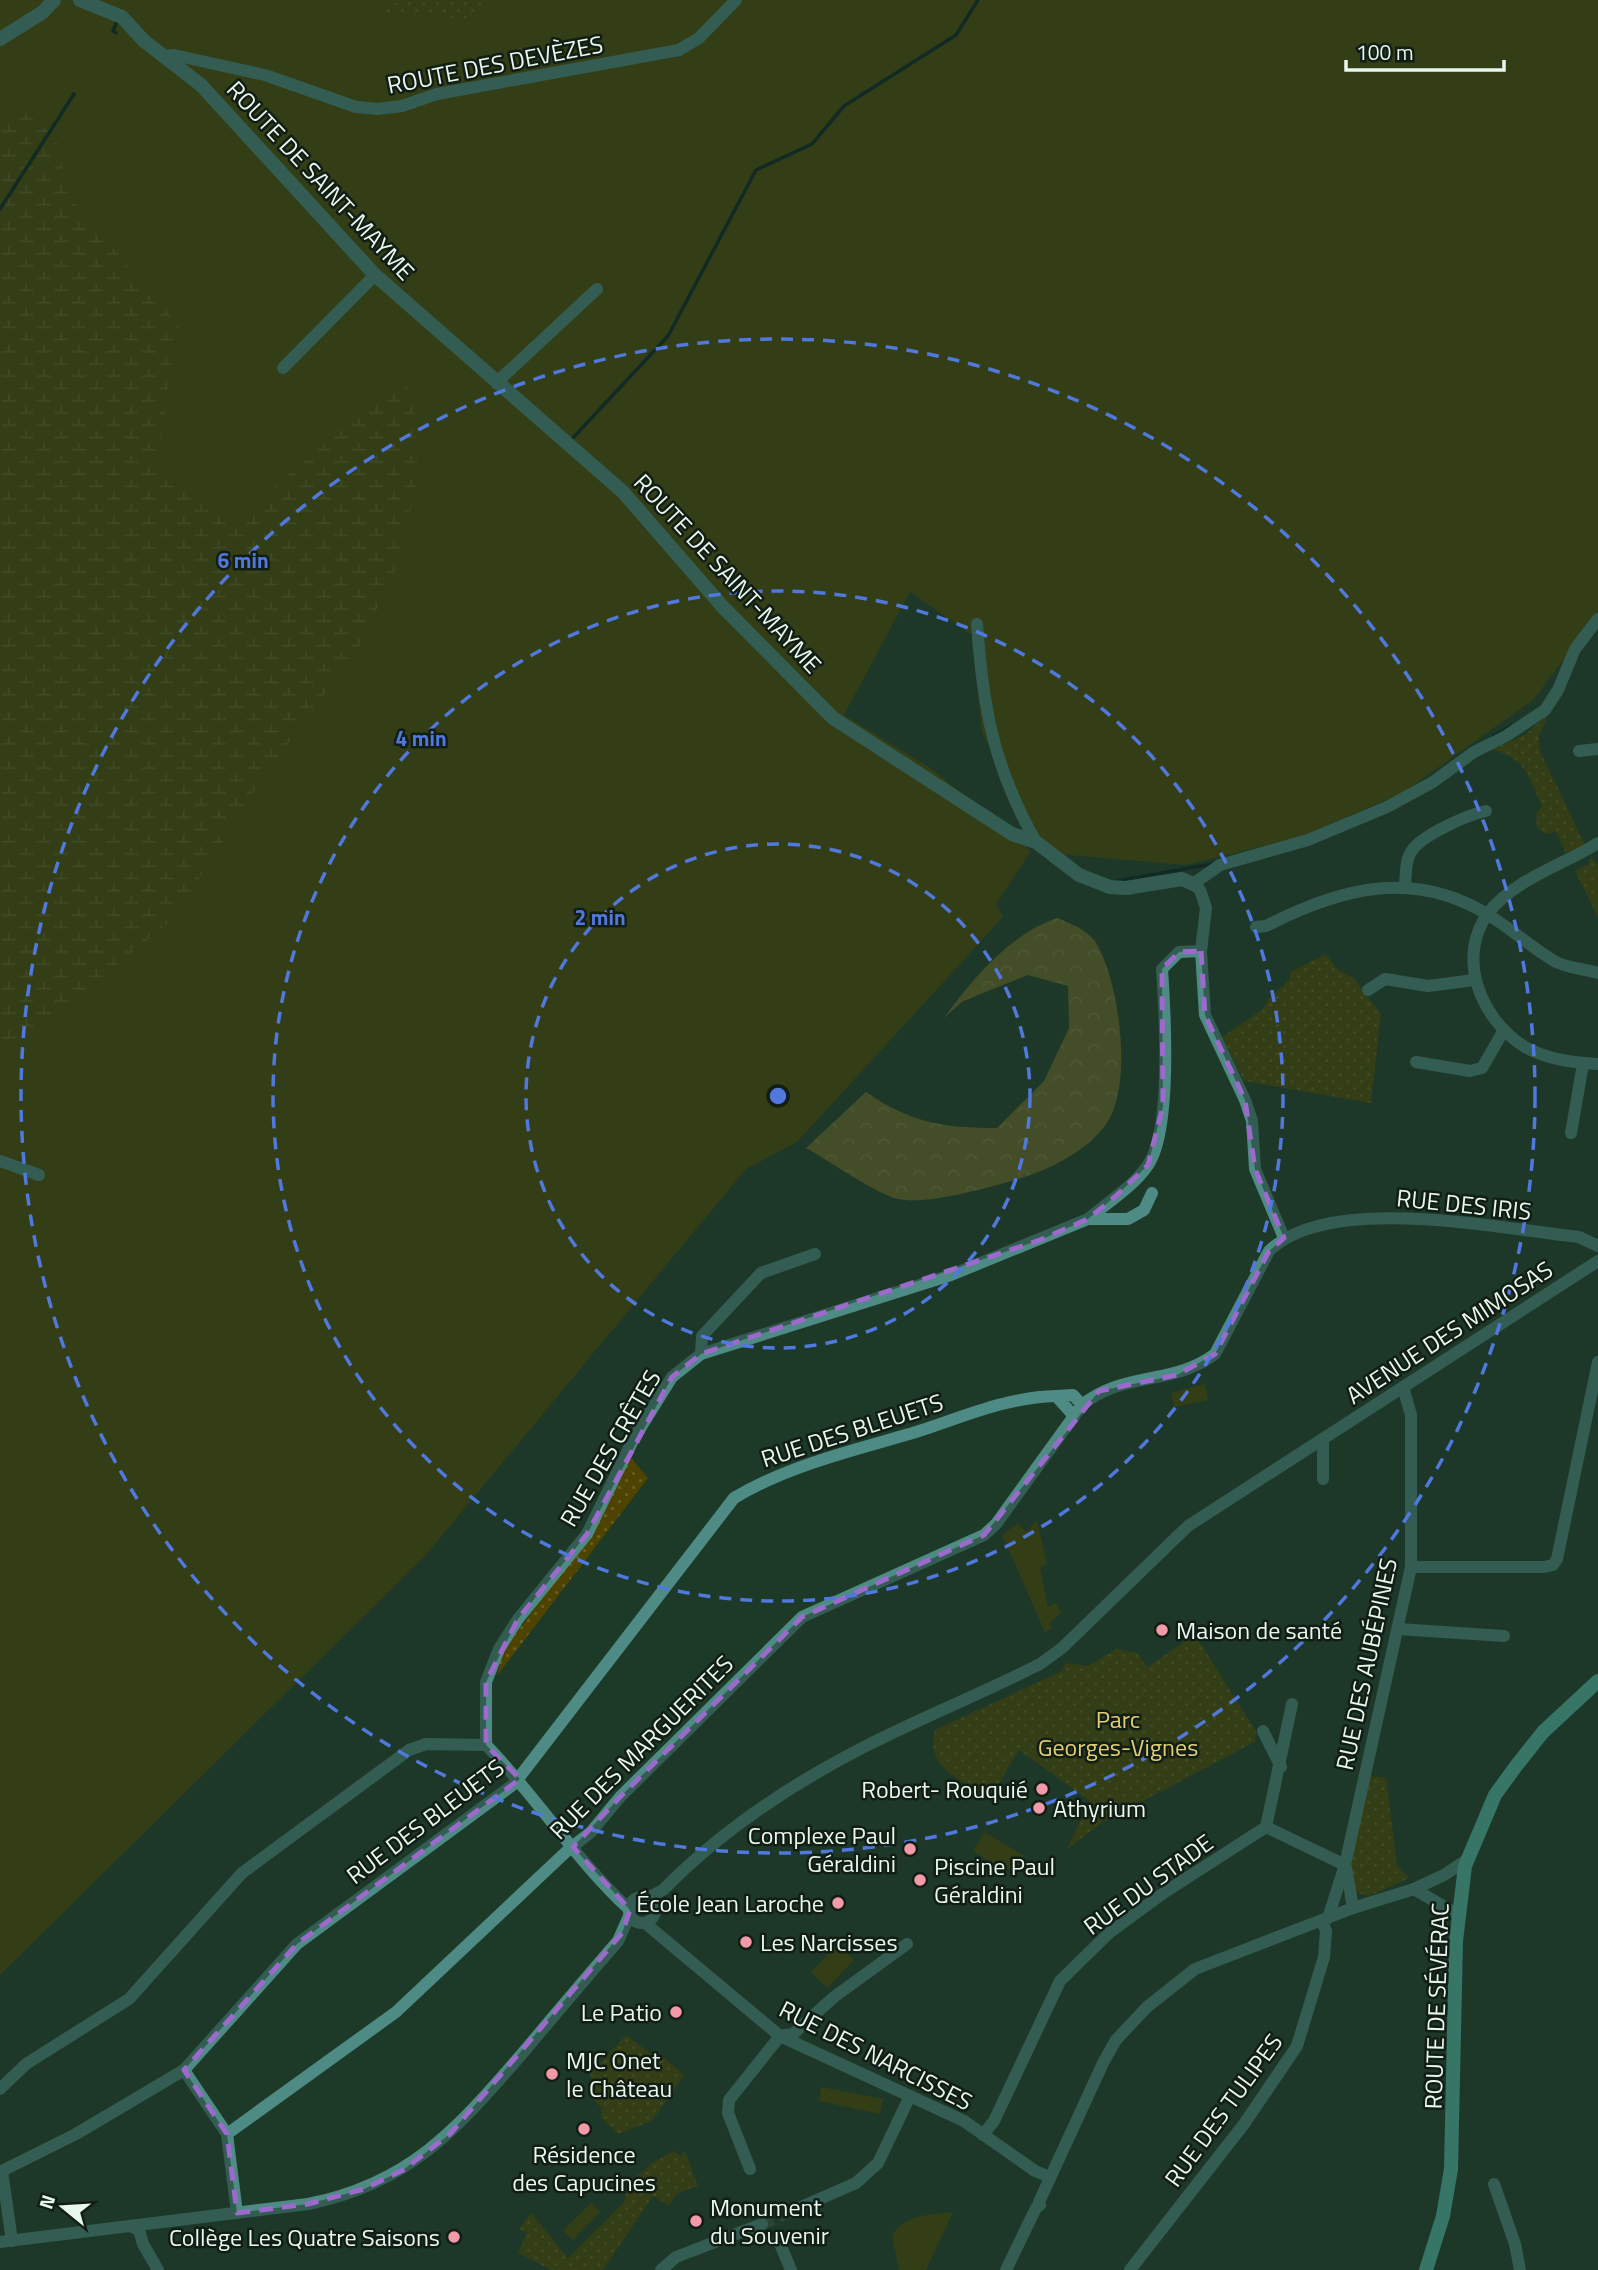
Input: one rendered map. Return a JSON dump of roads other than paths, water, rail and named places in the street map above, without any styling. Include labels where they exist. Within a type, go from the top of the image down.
[{"type":"main road","name":"ROUTE DE SÉVÉRAC","points":[[1426,2270],[1443,2216],[1457,2142],[1453,2127],[1454,1993],[1464,1890],[1461,1882],[1495,1795],[1543,1732],[1598,1681]]},
{"type":"street","points":[[0,39],[43,12],[54,0]]},
{"type":"street","name":"ROUTE DE SAINT-MAYME","points":[[80,0],[122,17],[144,41],[201,85],[375,275],[623,492],[722,606],[833,718],[1012,834],[1036,842],[1079,875],[1110,887],[1126,888],[1182,879],[1193,884]]},
{"type":"street","name":"ROUTE DES DEVÈZES","points":[[166,56],[174,55],[265,75],[356,107],[378,109],[402,106],[437,94],[679,50],[699,38],[736,0]]},
{"type":"street","points":[[283,368],[375,275]]},
{"type":"street","points":[[496,383],[597,289]]},
{"type":"street","points":[[1082,1405],[1099,1391],[1119,1383],[1177,1375],[1201,1365],[1215,1354],[1269,1251],[1284,1238],[1255,1169],[1251,1147],[1252,1121],[1245,1100],[1205,1015],[1200,951],[1206,908],[1200,890],[1193,884],[1220,865],[1308,840],[1387,807],[1433,782],[1474,752],[1506,736],[1545,710],[1558,690],[1575,649],[1598,620]]},
{"type":"street","points":[[977,624],[989,732],[1011,797],[1036,842]]},
{"type":"street","points":[[1579,751],[1598,749]]},
{"type":"street","points":[[1405,886],[1407,863],[1412,850],[1422,841],[1472,814],[1486,811]]},
{"type":"street","points":[[1598,843],[1503,898],[1488,914],[1472,958],[1474,979],[1489,1011],[1504,1030],[1526,1047],[1583,1064],[1598,1064]]},
{"type":"street","points":[[1256,927],[1266,926],[1326,898],[1368,888],[1405,886],[1445,896],[1488,914],[1558,963],[1598,972]]},
{"type":"street","name":"RUE DES CRÊTES","points":[[486,1745],[486,1682],[499,1649],[518,1619],[587,1534],[634,1438],[672,1377],[701,1354],[951,1275],[1088,1219],[1148,1165],[1163,1106],[1163,969],[1179,952],[1200,951]]},
{"type":"street","points":[[1368,990],[1385,979],[1428,986],[1474,979]]},
{"type":"street","points":[[1416,1062],[1470,1071],[1482,1068],[1504,1030]]},
{"type":"street","points":[[1571,1133],[1583,1064]]},
{"type":"street","points":[[0,1161],[39,1175]]},
{"type":"street","name":"RUE DES CRÊTES","points":[[1088,1219],[1128,1219],[1144,1210],[1152,1193]]},
{"type":"street","name":"RUE DES IRIS","points":[[1284,1238],[1379,1217],[1418,1217],[1579,1237],[1598,1245]]},
{"type":"street","points":[[701,1354],[702,1336],[761,1273],[815,1254]]},
{"type":"street","name":"AVENUE DES MIMOSAS","points":[[648,1913],[663,1890],[745,1821],[812,1776],[867,1745],[1040,1664],[1062,1648],[1188,1526],[1598,1261]]},
{"type":"street","points":[[1411,1567],[1553,1565],[1557,1559],[1598,1362]]},
{"type":"street","name":"RUE DES AUBÉPINES","points":[[1325,1920],[1345,1864],[1411,1567],[1410,1415],[1403,1387]]},
{"type":"street","name":"RUE DES BLEUETS","points":[[6,2241],[1,2166],[76,2134],[184,2070],[297,1944],[519,1779],[734,1497],[783,1474],[983,1409],[1030,1397],[1073,1395],[1082,1405]]},
{"type":"street","points":[[1056,1396],[1074,1416]]},
{"type":"street","name":"RUE DES MARGUERITES","points":[[227,2134],[396,2012],[591,1832],[620,1797],[802,1617],[984,1535],[1001,1518],[1082,1405]]},
{"type":"street","points":[[1323,1439],[1323,1479]]},
{"type":"street","points":[[1398,1629],[1504,1636]]},
{"type":"street","points":[[1292,1704],[1281,1767],[1266,1827],[1345,1864]]},
{"type":"street","points":[[1263,1731],[1281,1767]]},
{"type":"street","points":[[0,2089],[26,2064],[129,1998],[242,1873],[409,1750],[426,1744],[486,1745],[519,1779],[617,1898],[631,1909],[648,1913]]},
{"type":"street","name":"RUE DU STADE","points":[[984,2135],[994,2122],[1060,1981],[1109,1933],[1266,1827]]},
{"type":"street","points":[[1006,2270],[1104,2061],[1116,2040],[1147,2007],[1195,1969],[1353,1908],[1414,1889],[1444,1875],[1468,1859]]},
{"type":"street","name":"RUE DES AUBÉPINES","points":[[1345,1864],[1353,1908]]},
{"type":"street","points":[[1444,1875],[1464,1890]]},
{"type":"street","points":[[1414,1889],[1460,1916]]},
{"type":"street","points":[[622,1933],[631,1909]]},
{"type":"street","name":"RUE DES NARCISSES","points":[[631,1909],[634,1920],[648,1913],[659,1932],[673,1947],[780,2035],[964,2121],[1035,2171],[1050,2177]]},
{"type":"street","points":[[0,2248],[6,2241],[308,2204],[348,2194],[389,2178],[428,2154],[470,2115],[622,1933],[648,1913]]},
{"type":"street","name":"RUE DES TULIPES","points":[[1136,2268],[1244,2124],[1297,2046],[1324,1957],[1325,1920]]},
{"type":"street","points":[[750,2169],[728,2113],[729,2100],[780,2035],[793,2034],[834,1997],[907,1944]]},
{"type":"street","points":[[184,2070],[227,2134],[237,2213]]},
{"type":"street","points":[[793,2210],[856,2183],[878,2163],[910,2096]]},
{"type":"street","points":[[1494,2184],[1515,2244],[1520,2270]]},
{"type":"street","points":[[663,2269],[689,2250],[762,2224]]},
{"type":"street","points":[[130,2226],[139,2230],[143,2244],[158,2270]]},
{"type":"street","points":[[778,2238],[791,2270]]},
{"type":"waterway","points":[[571,440],[668,336],[756,170],[812,144],[844,106],[956,35],[978,0]]},
{"type":"waterway","points":[[116,33],[113,31],[117,21]]},
{"type":"waterway","points":[[0,209],[74,94]]},
{"type":"waterway","points":[[1493,736],[1511,726]]},
{"type":"waterway","points":[[1116,881],[1212,864]]},
{"type":"tunnel","points":[[762,2224],[794,2210]]},
{"type":"place","name":"Maison de santé","points":[[1162,1630]]},
{"type":"place","name":"Robert- Rouquié","points":[[1042,1789]]},
{"type":"place","name":"Athyrium","points":[[1039,1808]]},
{"type":"place","name":"Complexe Paul Géraldini","points":[[910,1849]]},
{"type":"place","name":"Piscine Paul Géraldini","points":[[920,1880]]},
{"type":"place","name":"École Jean Laroche","points":[[838,1903]]},
{"type":"place","name":"Les Narcisses","points":[[746,1942]]},
{"type":"place","name":"Le Patio","points":[[676,2012]]},
{"type":"place","name":"MJC Onet le Château","points":[[552,2074]]},
{"type":"place","name":"Résidence des Capucines","points":[[584,2129]]},
{"type":"place","name":"Monument du Souvenir","points":[[696,2221]]},
{"type":"place","name":"Collège Les Quatre Saisons","points":[[454,2237]]},
{"type":"park label","name":"Parc Georges-Vignes","points":[[1118,1733]]}]
